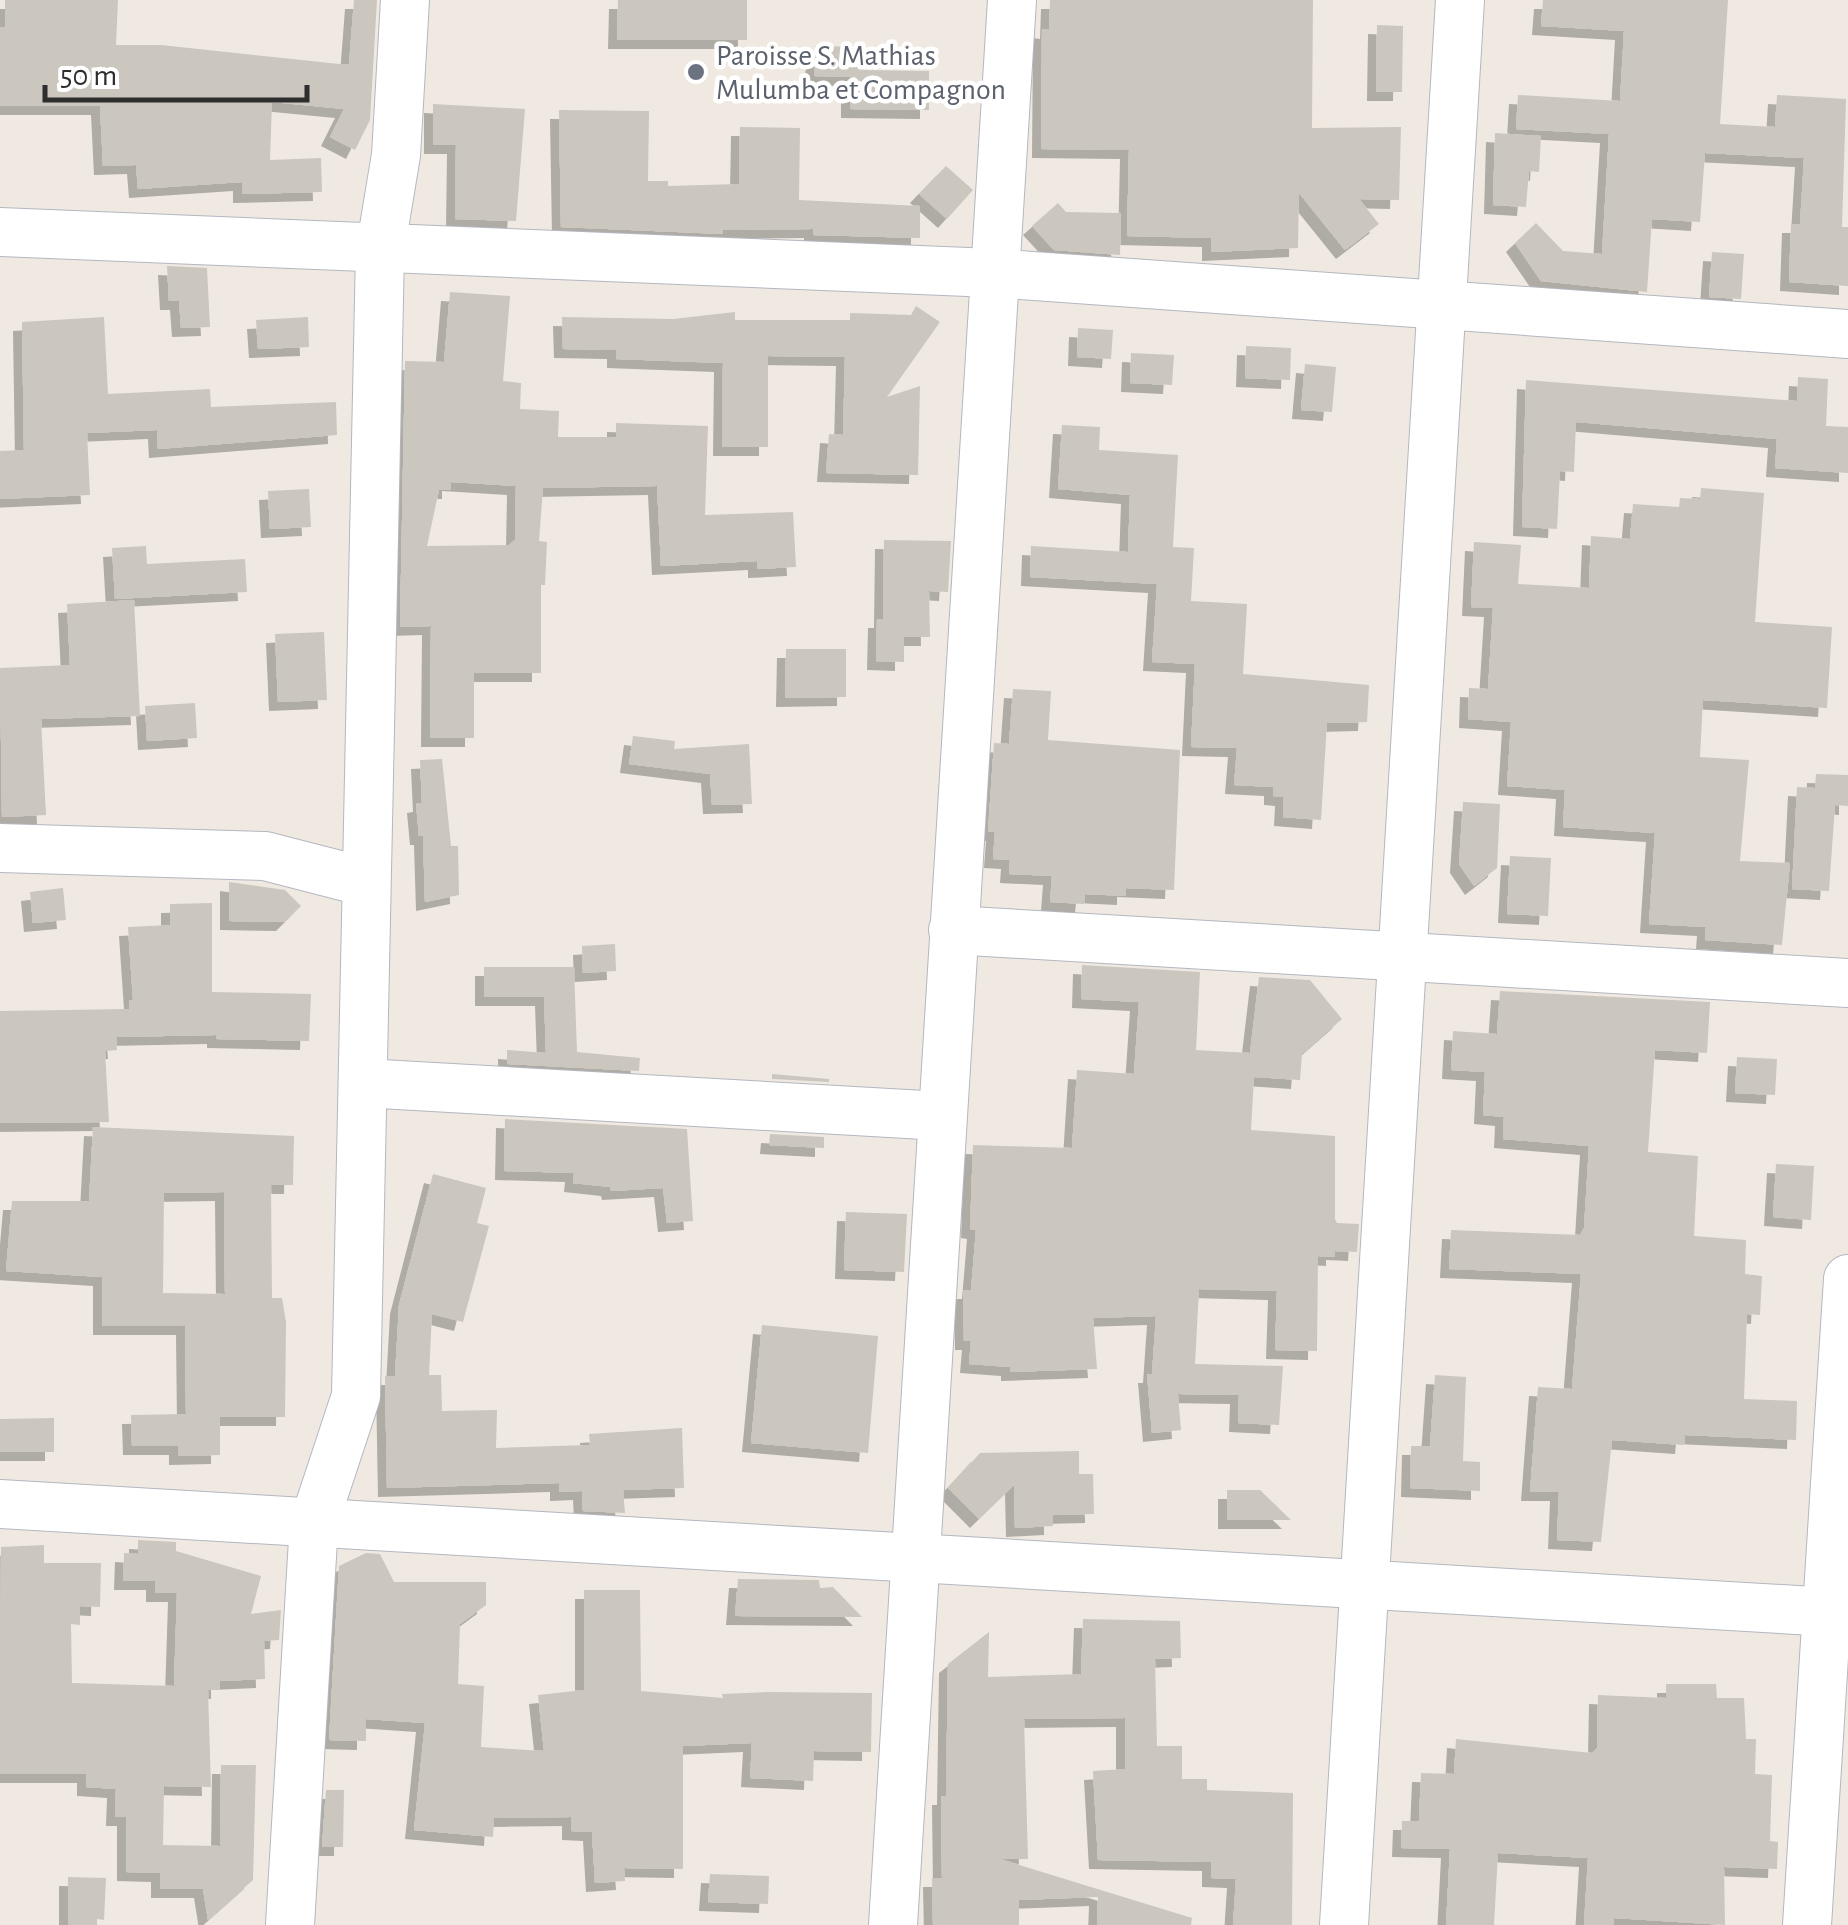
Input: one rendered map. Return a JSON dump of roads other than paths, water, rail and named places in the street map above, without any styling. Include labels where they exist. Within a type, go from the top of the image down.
[{"type":"street","points":[[290,1925],[314,1523],[356,1396],[380,250],[396,154],[405,0]]},
{"type":"street","points":[[893,1925],[992,273],[1012,0]]},
{"type":"street","points":[[1344,1925],[1460,0]]},
{"type":"street","points":[[0,232],[992,273],[1848,334]]},
{"type":"street","points":[[0,848],[265,856],[366,882]]},
{"type":"street","points":[[953,930],[1848,982]]},
{"type":"street","points":[[363,1084],[942,1116]]},
{"type":"street","points":[[1808,1925],[1838,1613],[1848,1278]]},
{"type":"street","points":[[0,1504],[1838,1613]]},
{"type":"place","name":"Paroisse S. Mathias Mulumba et Compagnon","points":[[696,72]]}]
